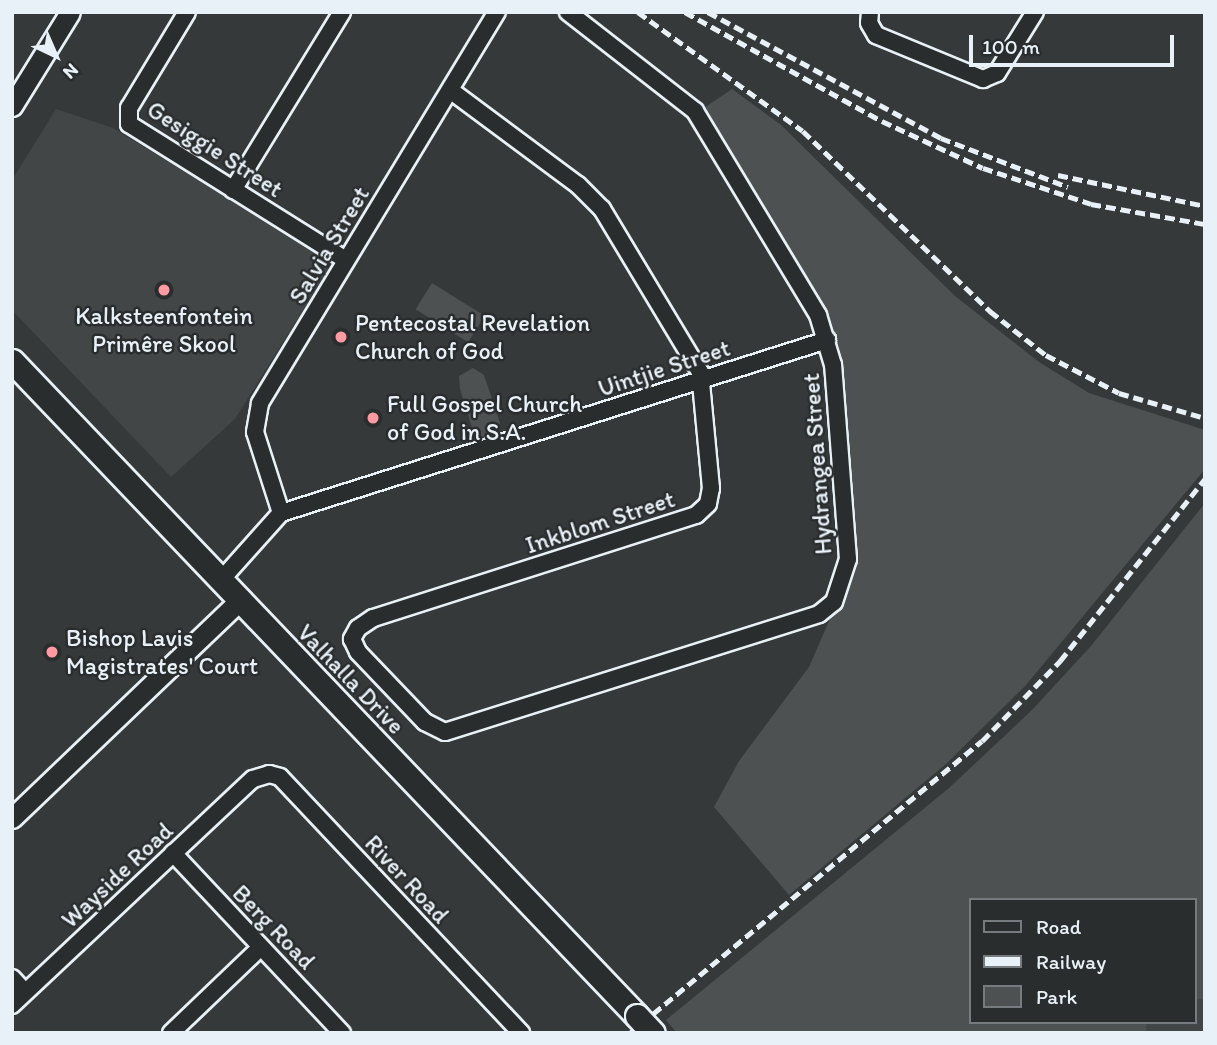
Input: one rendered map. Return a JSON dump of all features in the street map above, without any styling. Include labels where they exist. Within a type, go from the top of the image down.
[{"type":"main road","name":"Valhalla Drive","points":[[12,361],[645,1024]]},
{"type":"street","points":[[12,106],[70,12]]},
{"type":"street","name":"Gesiggie Street","points":[[187,12],[129,107],[128,119],[135,130],[346,260]]},
{"type":"street","points":[[233,190],[342,12]]},
{"type":"street","name":"Salvia Street","points":[[281,513],[255,432],[256,416],[346,260],[497,12]]},
{"type":"street","name":"Hydrangea Street","points":[[358,652],[425,722],[456,731],[830,607],[846,567],[849,544],[827,340],[808,296],[695,111],[568,12]]},
{"type":"street","points":[[870,12],[869,23],[876,35],[984,79],[997,73],[1035,12]]},
{"type":"street","name":"Inkblom Street","points":[[358,652],[354,633],[373,618],[704,510],[711,488],[701,380],[592,197],[450,90]]},
{"type":"street","name":"Uintjie Street","points":[[281,513],[827,340]]},
{"type":"street","points":[[221,580],[281,513]]},
{"type":"street","points":[[12,818],[240,600]]},
{"type":"street","name":"River Road","points":[[253,779],[270,774],[280,777],[521,1033]]},
{"type":"street","name":"Wayside Road","points":[[12,1005],[253,779]]},
{"type":"street","name":"Berg Road","points":[[173,853],[342,1033]]},
{"type":"street","points":[[171,1033],[261,947]]},
{"type":"street","points":[[12,978],[26,992]]},
{"type":"shaded area","name":"Kalksteenfontein Primêre Skool","points":[[56,109],[113,128],[324,257],[328,270],[235,419],[171,477],[12,310],[12,180]]},
{"type":"shaded area","points":[[1196,999],[1205,999],[1205,1033],[1146,1033],[1147,1024],[1196,1024]]},
{"type":"green space","points":[[732,89],[781,125],[955,296],[1039,362],[1089,393],[1205,430],[1205,469],[1026,685],[946,764],[789,895],[714,807],[739,761],[809,667],[857,557],[838,348],[815,298],[704,108]]},
{"type":"green space","points":[[432,283],[485,316],[468,342],[416,309]]},
{"type":"green space","points":[[473,368],[484,375],[500,423],[498,432],[487,439],[473,431],[460,389],[459,376]]},
{"type":"green space","points":[[1205,503],[1205,999],[1196,999],[1196,898],[968,898],[968,1024],[1147,1024],[1146,1033],[677,1033],[666,1020],[949,788],[1032,710],[1091,646]]},
{"type":"railway","points":[[638,12],[803,131],[990,311],[1046,355],[1119,393],[1205,418]]},
{"type":"railway","points":[[685,12],[882,121],[983,168],[1091,204],[1205,224]]},
{"type":"railway","points":[[708,12],[941,138],[1068,187]]},
{"type":"railway","points":[[1058,175],[1205,206]]},
{"type":"railway","points":[[630,1033],[982,741],[1060,661],[1205,479]]},
{"type":"place","name":"Kalksteenfontein Primêre Skool","points":[[164,290]]},
{"type":"place","name":"Pentecostal Revelation Church of God","points":[[341,337]]},
{"type":"place","name":"Full Gospel Church of God in S.A.","points":[[373,418]]},
{"type":"place","name":"Bishop Lavis Magistrates' Court","points":[[52,652]]}]
